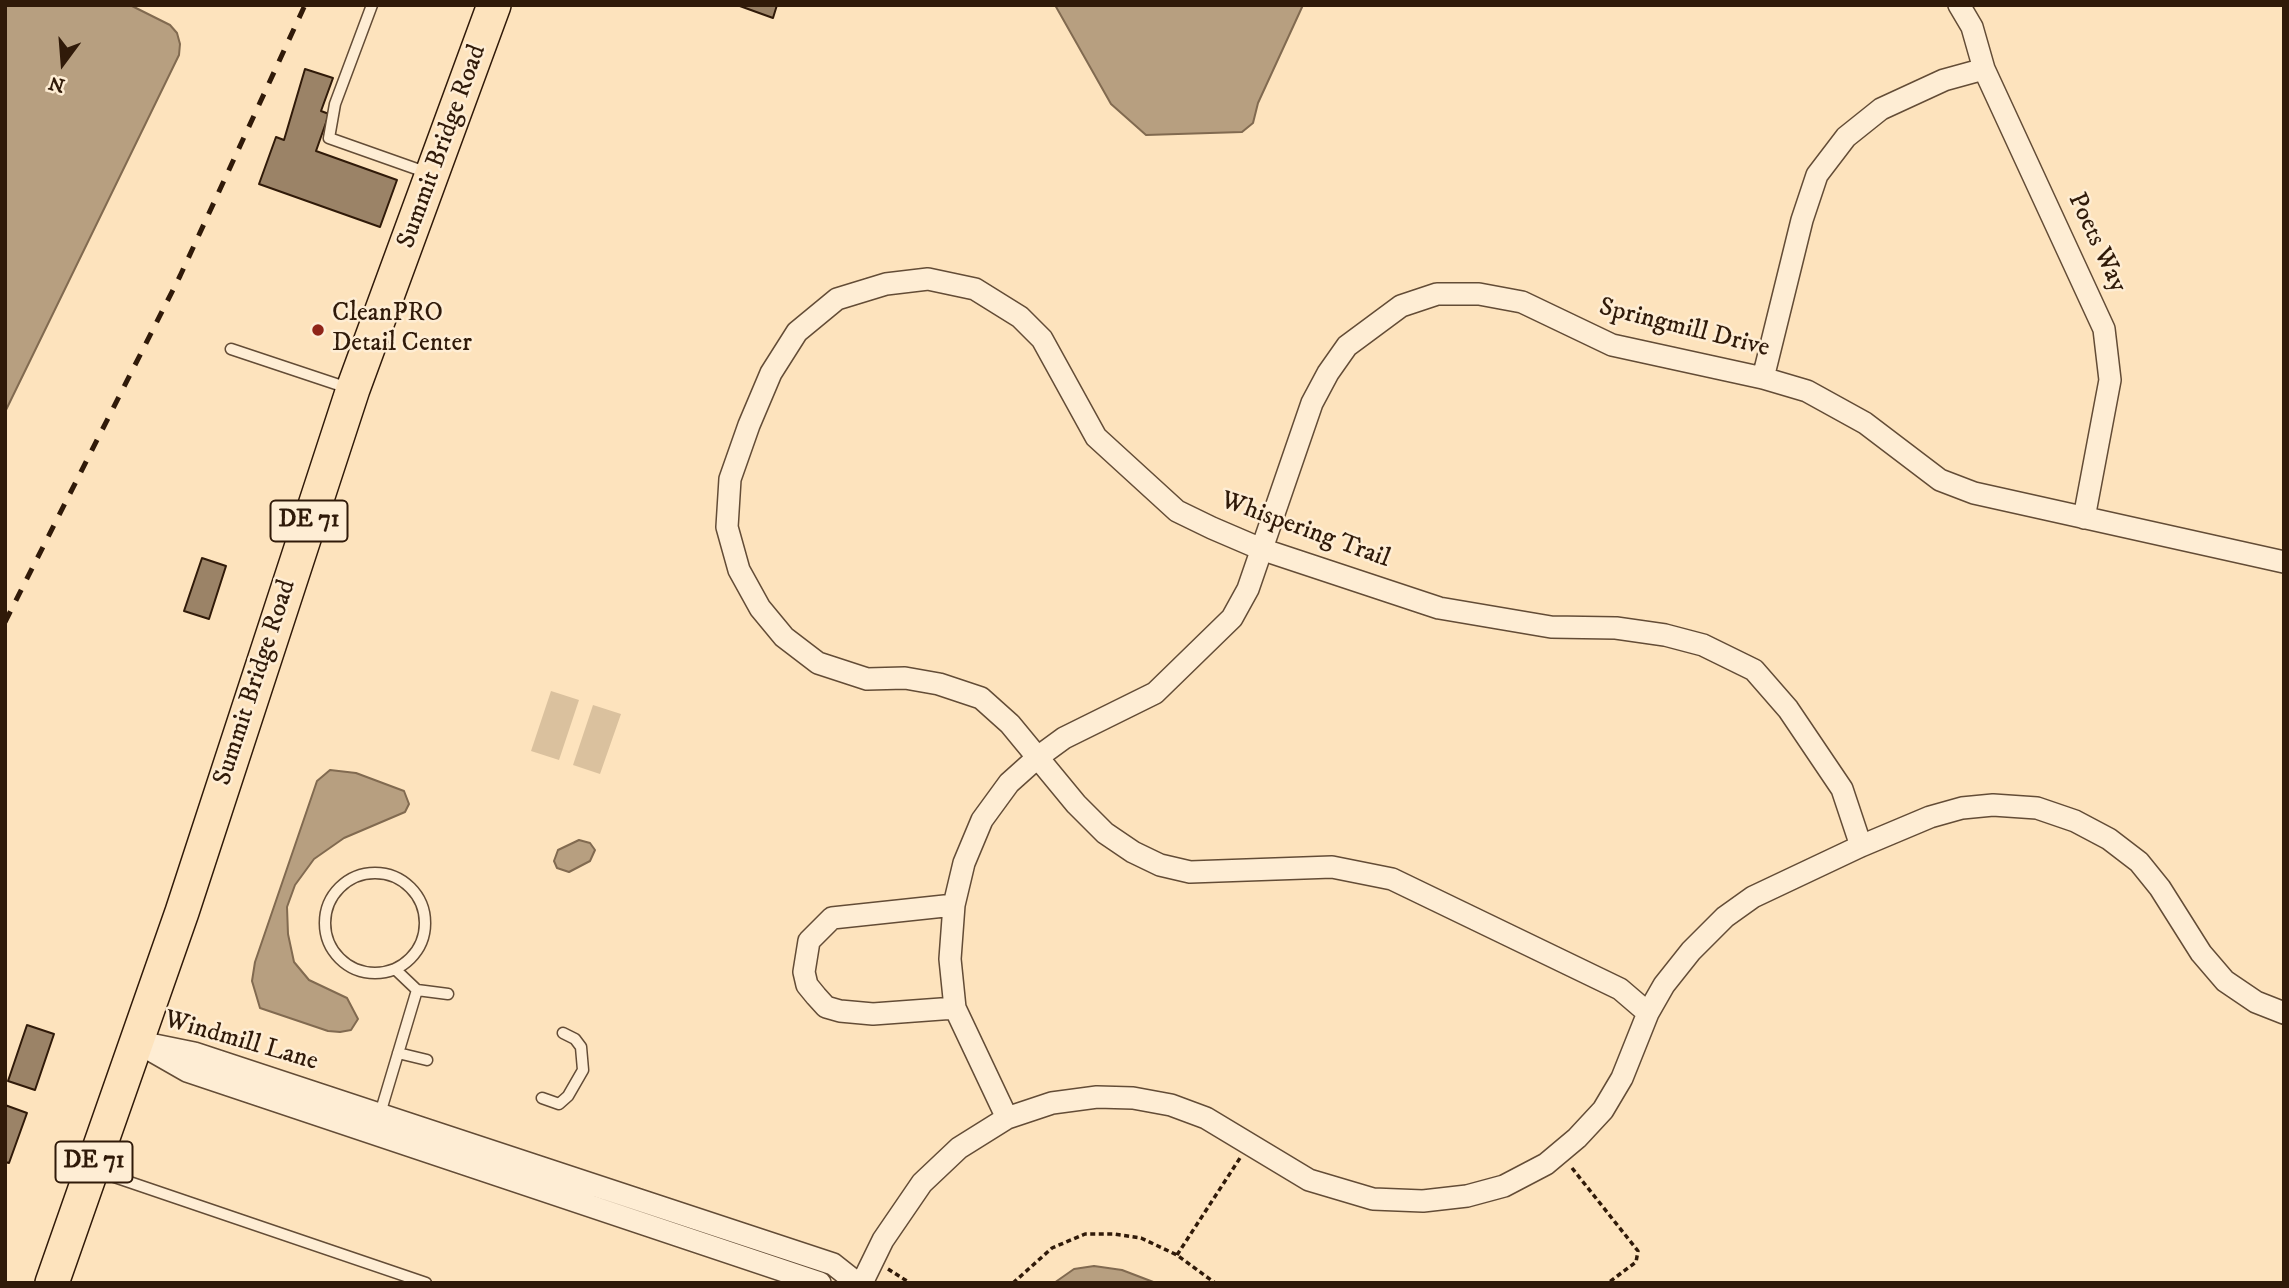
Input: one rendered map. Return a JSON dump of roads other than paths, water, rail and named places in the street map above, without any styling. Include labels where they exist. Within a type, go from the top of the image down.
[{"type":"main road","name":"Summit Bridge Road","points":[[52,1283],[182,912],[353,389],[494,5]]},
{"type":"street","name":"Poets Way","points":[[1959,5],[1972,27],[1984,69],[2104,329],[2110,380],[2084,517]]},
{"type":"street","points":[[1763,378],[1802,220],[1817,175],[1846,137],[1881,109],[1944,80],[1984,69]]},
{"type":"street","name":"Whispering Trail","points":[[1648,1013],[1620,989],[1392,879],[1332,867],[1190,872],[1160,865],[1133,852],[1105,832],[1076,804],[1038,757],[981,698],[939,684],[905,678],[867,679],[818,663],[784,637],[760,608],[739,570],[727,527],[730,479],[771,373],[797,332],[837,299],[886,284],[928,279],[975,289],[1020,317],[1042,339],[1096,437],[1177,511],[1261,549],[1438,608],[1551,627],[1616,628],[1665,635],[1703,645],[1754,670],[1788,709],[1842,789],[1861,846]]},
{"type":"street","name":"Springmill Drive","points":[[1006,1118],[955,1008],[950,959],[954,905],[964,863],[982,820],[1009,783],[1038,757],[1064,738],[1155,693],[1231,618],[1248,589],[1312,403],[1328,373],[1347,346],[1401,306],[1437,294],[1479,294],[1522,302],[1612,345],[1763,378],[1832,403],[1940,480],[1975,493],[2284,562]]},
{"type":"street","points":[[860,1283],[883,1240],[922,1183],[959,1149],[1006,1118],[1052,1103],[1097,1097],[1133,1098],[1171,1104],[1206,1118],[1309,1180],[1348,1194],[1394,1202],[1467,1196],[1504,1186],[1546,1164],[1603,1110],[1622,1078],[1648,1013],[1664,985],[1690,951],[1725,917],[1753,897],[1861,846],[1930,817],[1962,808],[1993,805],[2037,808],[2075,821],[2109,839],[2139,862],[2160,888],[2201,953],[2225,981],[2256,1002],[2284,1013]]},
{"type":"street","points":[[954,905],[832,918],[810,941],[804,972],[807,985],[816,996],[826,1007],[839,1012],[873,1014],[955,1008]]},
{"type":"street","name":"Windmill Lane","points":[[135,1041],[187,1071],[376,1124],[833,1264],[860,1283]]},
{"type":"street","name":"Windmill Lane","points":[[376,1124],[821,1283]]},
{"type":"lane","points":[[372,5],[335,104],[329,138],[433,175]]},
{"type":"lane","points":[[231,349],[353,389]]},
{"type":"lane","points":[[382,873],[405,882],[418,895],[425,915],[423,941],[415,956],[396,970],[379,974],[361,972],[348,966],[330,947],[325,932],[325,913],[330,898],[341,885],[358,875],[382,873]]},
{"type":"lane","points":[[396,970],[417,989],[448,994]]},
{"type":"lane","points":[[376,1124],[417,989]]},
{"type":"lane","points":[[542,1098],[559,1104],[568,1096],[583,1070],[581,1047],[575,1039],[563,1033]]},
{"type":"lane","points":[[398,1053],[427,1060]]},
{"type":"lane","points":[[92,1169],[426,1283]]},
{"type":"railway","points":[[5,622],[180,276],[305,5]]},
{"type":"place","name":"CleanPRO Detail Center","points":[[318,330]]}]
